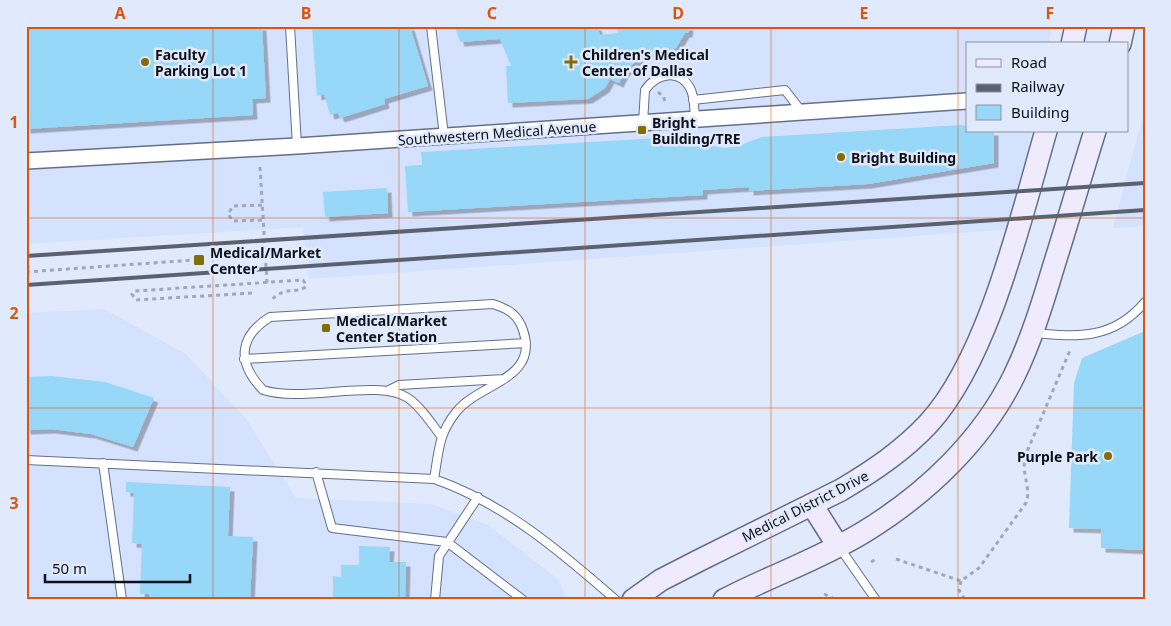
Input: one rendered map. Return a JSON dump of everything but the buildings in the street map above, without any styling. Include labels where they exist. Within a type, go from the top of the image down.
[{"type":"main road","points":[[1072,42],[1076,26]]},
{"type":"main road","points":[[1120,42],[1124,26]]},
{"type":"main road","name":"Medical District Drive","points":[[633,600],[686,567],[812,505],[868,474],[898,452],[930,422],[950,395],[978,340],[995,297],[1046,132]]},
{"type":"main road","points":[[724,600],[863,533],[897,510],[933,481],[964,449],[989,418],[1014,376],[1032,333],[1095,132]]},
{"type":"main road","points":[[812,505],[838,546]]},
{"type":"street","name":"Southwestern Medical Avenue","points":[[26,161],[297,146],[966,102]]},
{"type":"lane","points":[[290,26],[297,146]]},
{"type":"lane","points":[[431,26],[444,136]]},
{"type":"lane","points":[[643,123],[643,97],[645,90],[655,79],[662,76],[678,77],[690,87],[695,119]]},
{"type":"lane","points":[[693,100],[785,90],[802,112]]},
{"type":"lane","points":[[1032,333],[1076,336],[1111,330],[1125,322],[1145,302]]},
{"type":"lane","points":[[434,479],[441,436],[458,411],[474,395],[508,378],[516,371],[524,356],[526,343],[518,318],[507,308],[493,304],[270,317],[259,324],[249,335],[245,345],[244,359],[247,369],[263,390],[274,393],[292,395],[389,390],[399,385],[508,378]]},
{"type":"lane","points":[[244,359],[526,343]]},
{"type":"lane","points":[[389,390],[408,398],[424,414],[441,436]]},
{"type":"lane","points":[[26,460],[316,472],[434,479],[478,497],[528,528],[616,600]]},
{"type":"lane","points":[[103,463],[122,600]]},
{"type":"lane","points":[[316,472],[332,528],[447,542],[523,600]]},
{"type":"lane","points":[[435,600],[436,565],[447,542],[478,497]]},
{"type":"lane","points":[[838,546],[876,600]]},
{"type":"path","points":[[658,92],[664,97],[665,105]]},
{"type":"path","points":[[260,166],[267,283]]},
{"type":"path","points":[[262,205],[233,206],[228,214],[233,221],[262,220]]},
{"type":"path","points":[[26,272],[208,260],[218,255],[265,252]]},
{"type":"path","points":[[252,293],[136,300],[132,294],[135,291],[303,280],[306,283],[306,286],[302,289],[281,291],[270,300]]},
{"type":"path","points":[[965,600],[959,590],[961,581],[979,568],[1026,503],[1030,493],[1022,466],[1076,336]]},
{"type":"path","points":[[871,562],[876,559]]},
{"type":"path","points":[[896,559],[961,581]]},
{"type":"path","points":[[824,594],[838,600]]},
{"type":"shaded area","points":[[26,26],[1052,26],[1049,42],[966,42],[966,132],[1032,132],[1015,229],[309,279],[303,227],[26,244]]},
{"type":"shaded area","points":[[1145,110],[1145,226],[1113,228],[1131,159]]},
{"type":"shaded area","points":[[104,309],[186,354],[247,420],[296,498],[432,504],[488,525],[559,580],[566,600],[26,600],[26,313]]},
{"type":"railway","points":[[26,256],[1145,183]]},
{"type":"railway","points":[[26,285],[1145,210]]},
{"type":"place","name":"Faculty Parking Lot 1","points":[[145,62]]},
{"type":"place","name":"Children's Medical Center of Dallas","points":[[571,62]]},
{"type":"place","name":"Bright Building/TRE","points":[[642,130]]},
{"type":"place","name":"Bright Building","points":[[841,157]]},
{"type":"place","name":"Medical/Market Center","points":[[199,260]]},
{"type":"place","name":"Medical/Market Center Station","points":[[326,328]]},
{"type":"place","name":"Purple Park","points":[[1108,456]]}]
